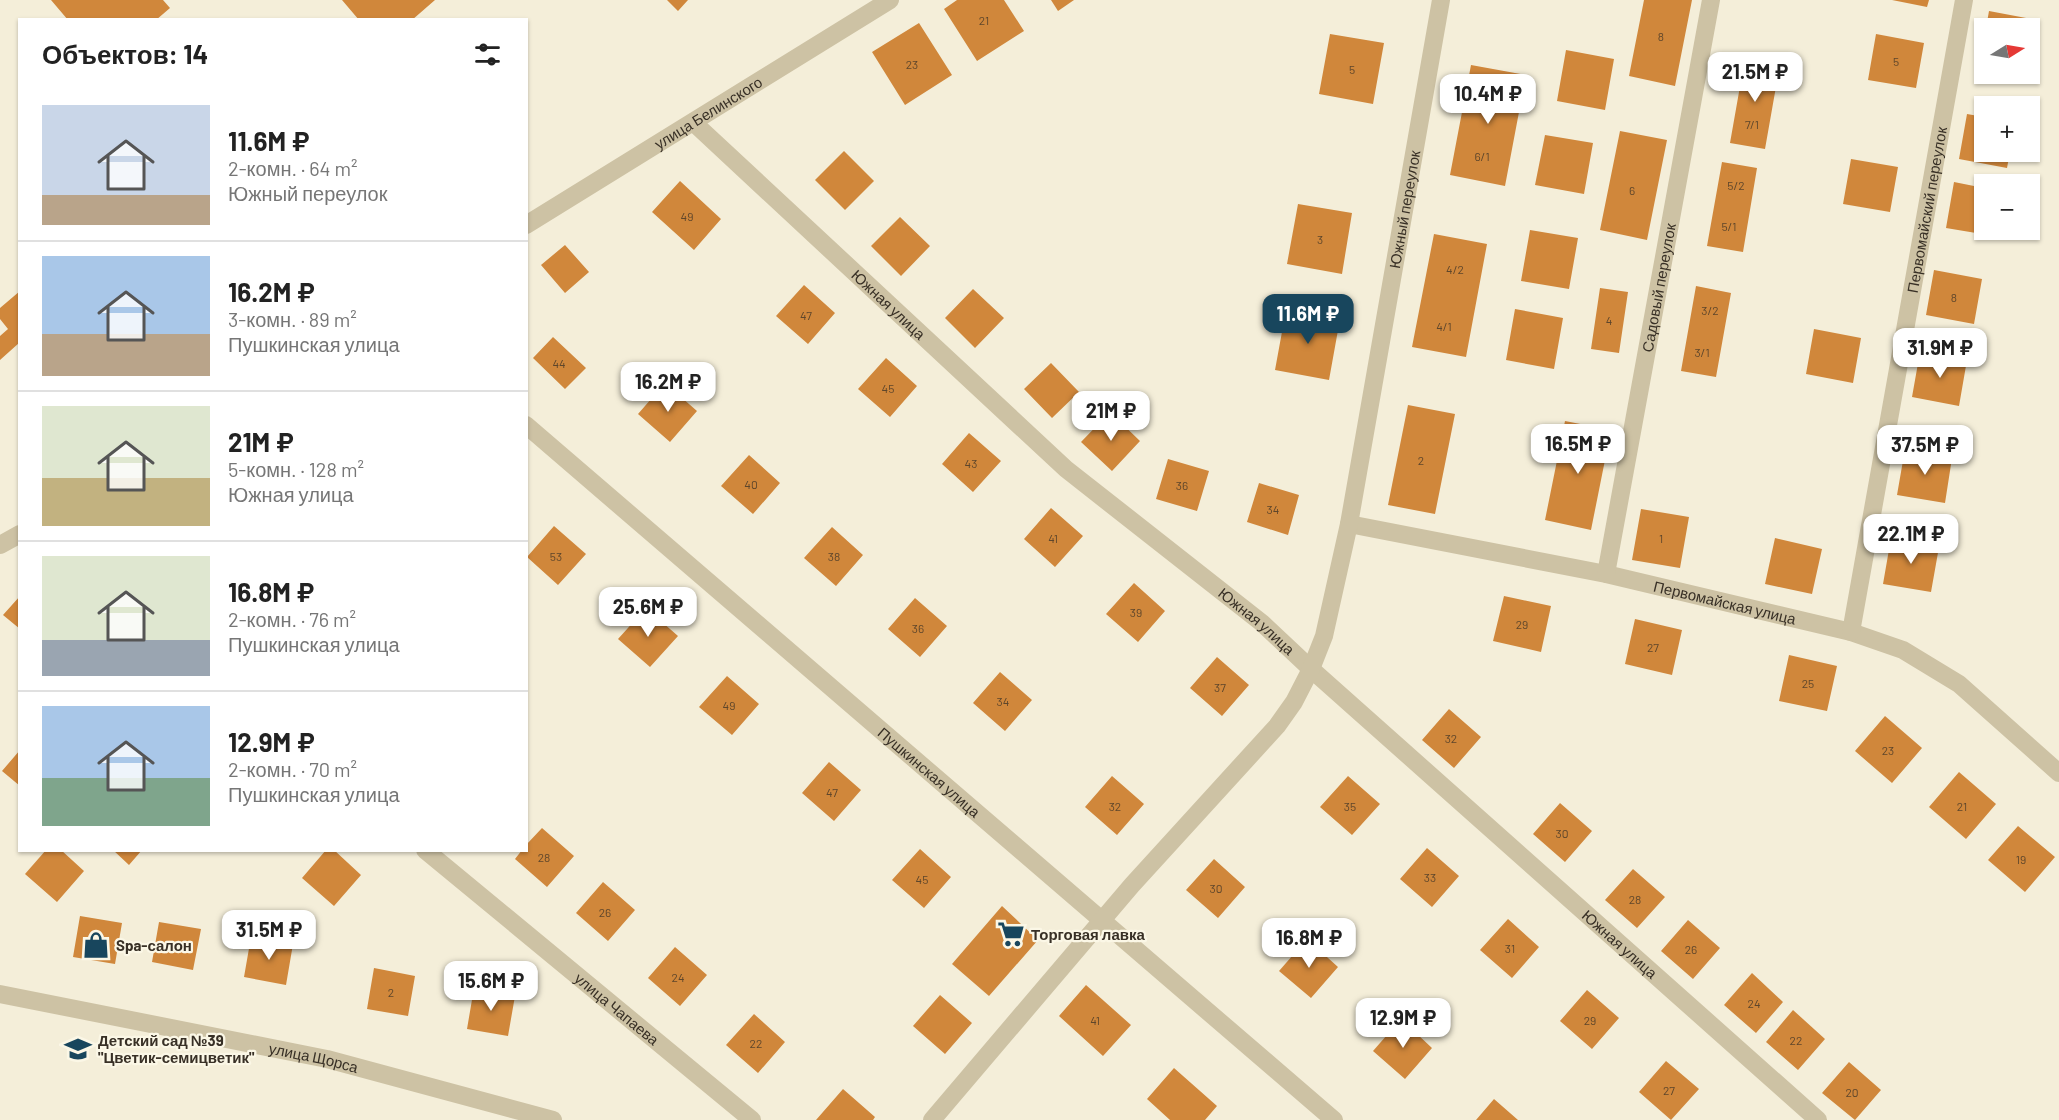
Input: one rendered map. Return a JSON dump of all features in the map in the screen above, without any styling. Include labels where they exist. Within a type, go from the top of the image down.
[{"type":"street","name":"улица Белинского","points":[[528,224],[890,0]]},
{"type":"street","name":"Южный переулок","points":[[933,1120],[1101,921],[1277,726],[1294,702],[1311,669],[1324,636],[1349,524],[1441,0]]},
{"type":"street","name":"Садовый переулок","points":[[1606,574],[1711,0]]},
{"type":"street","name":"Первомайский переулок","points":[[1851,632],[1964,0]]},
{"type":"street","name":"Южная улица","points":[[694,123],[1066,469],[1262,623],[1818,1120]]},
{"type":"street","name":"Пушкинская улица","points":[[528,427],[1334,1120]]},
{"type":"street","name":"Первомайская улица","points":[[1349,524],[1606,574],[1851,632],[1903,650],[1959,684],[2059,773]]},
{"type":"street","points":[[0,545],[18,535]]},
{"type":"street","name":"улица Чапаева","points":[[427,852],[752,1120]]},
{"type":"street","name":"улица Щорса","points":[[0,994],[327,1059],[553,1120]]},
{"type":"building","points":[[51,0],[163,0],[170,8],[158,18],[66,18]]},
{"type":"building","points":[[342,0],[435,0],[414,18],[357,18]]},
{"type":"building","points":[[667,0],[688,0],[678,11]]},
{"type":"building","points":[[957,0],[1004,0],[1024,31],[977,61],[944,9]]},
{"type":"building","points":[[1051,0],[1074,0],[1058,11]]},
{"type":"building","points":[[1644,0],[1692,0],[1675,86],[1629,76]]},
{"type":"building","points":[[1892,0],[1929,0],[1927,7]]},
{"type":"building","points":[[1989,11],[2026,18],[1988,18]]},
{"type":"building","points":[[919,23],[952,75],[905,105],[872,52]]},
{"type":"building","points":[[1330,34],[1384,43],[1373,104],[1319,94]]},
{"type":"building","points":[[1876,34],[1924,43],[1916,88],[1868,80]]},
{"type":"building","points":[[1566,50],[1614,59],[1605,110],[1557,101]]},
{"type":"building","points":[[1745,58],[1780,64],[1765,149],[1730,143]]},
{"type":"building","points":[[1471,65],[1526,75],[1505,186],[1450,175]]},
{"type":"building","points":[[1967,114],[1974,115],[1974,162],[1959,159]]},
{"type":"building","points":[[1620,131],[1667,140],[1647,240],[1600,230]]},
{"type":"building","points":[[1545,135],[1593,143],[1584,194],[1535,185]]},
{"type":"building","points":[[844,151],[874,181],[845,210],[815,180]]},
{"type":"building","points":[[1851,159],[1898,167],[1890,212],[1843,204]]},
{"type":"building","points":[[1722,162],[1757,168],[1743,252],[1707,246]]},
{"type":"building","points":[[1975,162],[2008,162],[2007,168]]},
{"type":"building","points":[[680,181],[721,219],[694,250],[652,212]]},
{"type":"building","points":[[1954,182],[1974,186],[1974,233],[1946,228]]},
{"type":"building","points":[[1298,204],[1352,213],[1342,274],[1287,264]]},
{"type":"building","points":[[900,217],[930,246],[901,276],[871,246]]},
{"type":"building","points":[[1530,230],[1578,238],[1569,289],[1521,281]]},
{"type":"building","points":[[1434,234],[1487,244],[1466,357],[1412,347]]},
{"type":"building","points":[[565,245],[589,272],[565,293],[541,265]]},
{"type":"building","points":[[1934,270],[1982,279],[1974,324],[1926,315]]},
{"type":"building","points":[[804,285],[835,313],[808,344],[776,316]]},
{"type":"building","points":[[1696,286],[1731,293],[1716,377],[1681,371]]},
{"type":"building","points":[[1600,288],[1628,292],[1619,353],[1591,349]]},
{"type":"building","points":[[973,289],[1004,318],[975,348],[945,318]]},
{"type":"building","points":[[18,293],[18,344],[0,360],[0,336],[8,329],[0,319],[0,308]]},
{"type":"building","points":[[1515,309],[1563,318],[1554,369],[1506,360]]},
{"type":"building","points":[[1286,310],[1340,319],[1329,380],[1275,370]]},
{"type":"building","points":[[1814,329],[1861,338],[1853,383],[1806,374]]},
{"type":"building","points":[[553,337],[586,368],[565,389],[533,358]]},
{"type":"building","points":[[1920,352],[1967,360],[1959,406],[1912,397]]},
{"type":"building","points":[[886,358],[917,386],[890,417],[858,389]]},
{"type":"building","points":[[1051,363],[1079,392],[1052,418],[1024,389]]},
{"type":"building","points":[[665,383],[697,411],[670,442],[638,414]]},
{"type":"building","points":[[1408,405],[1455,414],[1435,514],[1388,505]]},
{"type":"building","points":[[1110,412],[1140,441],[1112,471],[1081,442]]},
{"type":"building","points":[[1565,421],[1611,430],[1591,530],[1545,520]]},
{"type":"building","points":[[969,433],[1001,461],[973,492],[942,464]]},
{"type":"building","points":[[1905,449],[1952,458],[1945,503],[1897,495]]},
{"type":"building","points":[[749,455],[780,483],[753,514],[721,486]]},
{"type":"building","points":[[1168,459],[1209,471],[1197,511],[1156,499]]},
{"type":"building","points":[[1259,483],[1299,495],[1288,535],[1247,522]]},
{"type":"building","points":[[1051,508],[1083,536],[1055,567],[1024,539]]},
{"type":"building","points":[[1641,509],[1689,517],[1680,568],[1632,560]]},
{"type":"building","points":[[554,526],[586,554],[558,585],[528,556]]},
{"type":"building","points":[[832,527],[863,555],[836,586],[804,558]]},
{"type":"building","points":[[1775,538],[1822,549],[1812,594],[1765,584]]},
{"type":"building","points":[[1891,538],[1939,547],[1931,592],[1883,584]]},
{"type":"building","points":[[1134,583],[1165,611],[1138,642],[1106,614]]},
{"type":"building","points":[[1504,596],[1551,606],[1541,652],[1493,641]]},
{"type":"building","points":[[18,598],[18,627],[3,615]]},
{"type":"building","points":[[915,598],[947,626],[920,657],[888,629]]},
{"type":"building","points":[[646,608],[678,636],[650,667],[618,639]]},
{"type":"building","points":[[1635,619],[1682,630],[1672,675],[1625,664]]},
{"type":"building","points":[[1789,655],[1837,666],[1827,711],[1779,701]]},
{"type":"building","points":[[1217,657],[1249,685],[1222,716],[1190,688]]},
{"type":"building","points":[[1000,672],[1032,700],[1005,731],[973,703]]},
{"type":"building","points":[[727,676],[759,704],[732,735],[699,707]]},
{"type":"building","points":[[1449,709],[1481,737],[1454,768],[1422,740]]},
{"type":"building","points":[[1885,716],[1922,748],[1892,783],[1855,751]]},
{"type":"building","points":[[18,752],[18,784],[2,771]]},
{"type":"building","points":[[829,762],[861,790],[834,821],[802,793]]},
{"type":"building","points":[[1959,772],[1996,804],[1966,839],[1929,807]]},
{"type":"building","points":[[1112,776],[1144,804],[1117,835],[1085,807]]},
{"type":"building","points":[[1348,776],[1380,804],[1352,835],[1320,807]]},
{"type":"building","points":[[1560,803],[1592,831],[1565,862],[1533,834]]},
{"type":"building","points":[[2018,826],[2055,857],[2025,892],[1988,860]]},
{"type":"building","points":[[542,828],[574,856],[547,887],[515,859],[520,852],[528,852],[528,843]]},
{"type":"building","points":[[1427,848],[1459,876],[1432,907],[1400,879]]},
{"type":"building","points":[[920,849],[951,877],[924,908],[892,880]]},
{"type":"building","points":[[44,852],[63,852],[84,871],[57,902],[25,874]]},
{"type":"building","points":[[115,852],[140,852],[129,865]]},
{"type":"building","points":[[324,852],[336,852],[361,875],[334,906],[302,878]]},
{"type":"building","points":[[1214,859],[1245,887],[1218,918],[1186,890]]},
{"type":"building","points":[[1633,869],[1665,897],[1637,928],[1605,900]]},
{"type":"building","points":[[603,882],[635,910],[608,941],[576,913]]},
{"type":"building","points":[[1002,906],[1038,940],[989,996],[952,964]]},
{"type":"building","points":[[80,916],[122,923],[115,964],[73,957]]},
{"type":"building","points":[[1508,919],[1539,947],[1512,978],[1480,950]]},
{"type":"building","points":[[1688,920],[1720,948],[1693,979],[1661,951]]},
{"type":"building","points":[[159,922],[201,929],[193,970],[152,962]]},
{"type":"building","points":[[251,937],[293,944],[286,985],[244,977]]},
{"type":"building","points":[[1307,939],[1338,967],[1311,998],[1279,971]]},
{"type":"building","points":[[675,947],[707,975],[680,1006],[648,978]]},
{"type":"building","points":[[374,968],[415,976],[408,1016],[367,1009]]},
{"type":"building","points":[[1752,973],[1783,1002],[1756,1033],[1724,1005]]},
{"type":"building","points":[[1086,985],[1131,1025],[1103,1056],[1059,1016]]},
{"type":"building","points":[[474,988],[515,996],[508,1036],[467,1029]]},
{"type":"building","points":[[1587,990],[1619,1018],[1592,1049],[1560,1021]]},
{"type":"building","points":[[940,995],[972,1023],[945,1054],[913,1026]]},
{"type":"building","points":[[1793,1010],[1825,1039],[1798,1070],[1766,1042]]},
{"type":"building","points":[[754,1014],[785,1042],[758,1073],[726,1045]]},
{"type":"building","points":[[1401,1019],[1432,1048],[1405,1079],[1373,1051]]},
{"type":"building","points":[[1666,1061],[1699,1089],[1671,1120],[1639,1092]]},
{"type":"building","points":[[1849,1062],[1881,1090],[1855,1120],[1822,1093]]},
{"type":"building","points":[[1174,1068],[1217,1106],[1205,1120],[1170,1120],[1147,1099]]},
{"type":"building","points":[[843,1089],[875,1117],[873,1120],[816,1120]]},
{"type":"building","points":[[1494,1099],[1518,1120],[1476,1120]]},
{"type":"place","name":"Торговая лавка","points":[[1011,934]]},
{"type":"place","name":"Spa-салон","points":[[96,945]]},
{"type":"place","name":"Детский сад №39 \"Цветик-семицветик\"","points":[[78,1049]]}]
